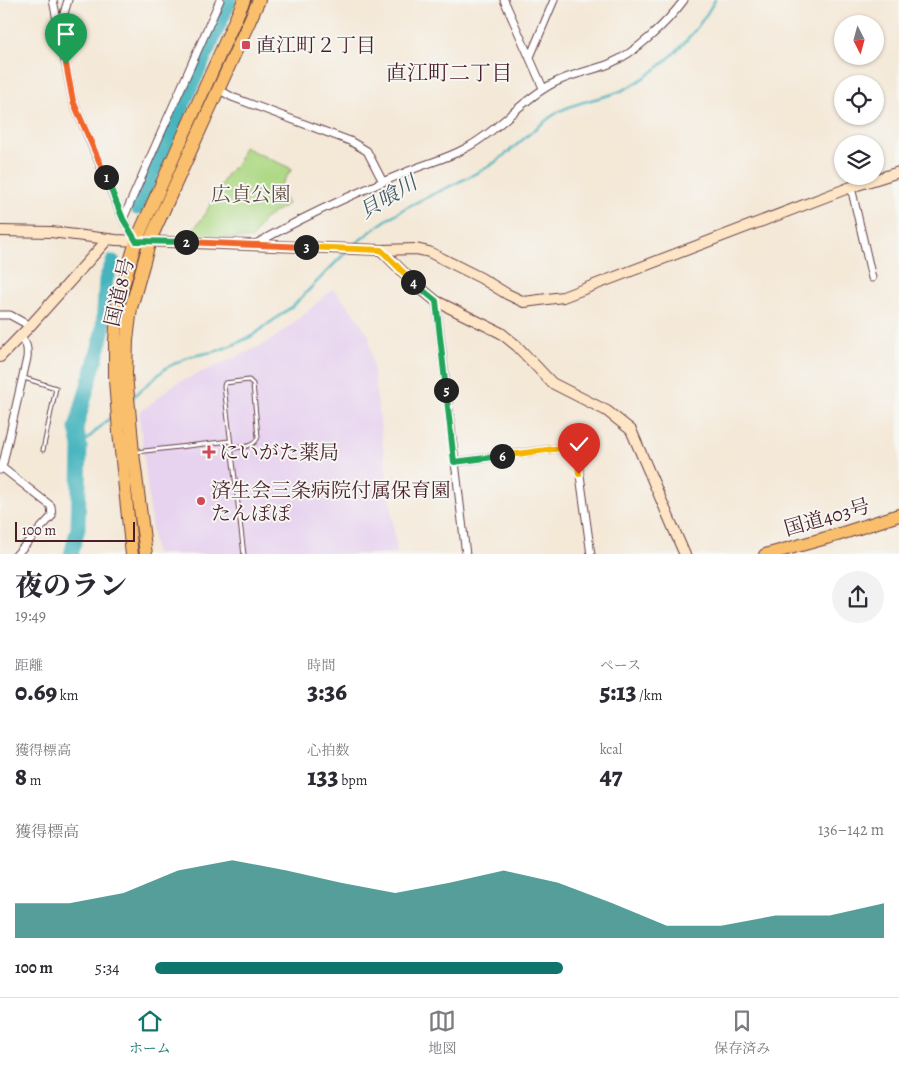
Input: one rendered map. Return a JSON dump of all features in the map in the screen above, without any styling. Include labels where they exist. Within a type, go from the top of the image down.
[{"type":"highway","name":"国道8号","points":[[146,554],[133,453],[132,427],[115,340],[118,303],[136,241],[244,0]]},
{"type":"highway","name":"国道8号","points":[[132,554],[119,432],[121,377],[131,308],[150,240],[258,0]]},
{"type":"highway","name":"国道403号","points":[[765,554],[837,535],[899,515]]},
{"type":"street","points":[[53,0],[60,27],[73,101],[123,219],[136,241]]},
{"type":"street","points":[[60,27],[68,0]]},
{"type":"street","points":[[123,219],[220,0]]},
{"type":"street","points":[[504,0],[544,88]]},
{"type":"street","points":[[530,56],[554,0]]},
{"type":"street","points":[[254,245],[288,225],[383,182],[463,150],[478,141],[534,94],[544,88],[555,82],[610,63],[628,54],[676,11],[684,0]]},
{"type":"street","points":[[218,90],[255,106],[350,141],[367,152],[383,182]]},
{"type":"street","points":[[0,231],[51,232],[136,241],[150,240],[380,250],[416,249],[429,252],[524,302],[549,300],[574,293],[851,187],[899,172]]},
{"type":"street","points":[[851,187],[872,278]]},
{"type":"street","points":[[0,357],[108,238]]},
{"type":"street","points":[[380,250],[414,283],[436,301],[501,333],[517,346],[552,383],[607,411],[632,430],[685,554]]},
{"type":"street","points":[[436,301],[466,554]]},
{"type":"street","points":[[0,315],[10,316],[30,326]]},
{"type":"street","points":[[16,554],[52,516],[51,506],[1,468],[24,378],[28,350],[25,341],[19,336]]},
{"type":"street","points":[[454,462],[576,446],[591,554]]},
{"type":"lane","points":[[24,378],[56,388],[43,450]]},
{"type":"lane","points":[[231,448],[251,445],[256,442],[258,437],[253,384],[249,380],[225,383],[224,386],[230,441],[244,554]]},
{"type":"lane","points":[[133,453],[230,441]]},
{"type":"shaded area","points":[[333,289],[354,313],[369,336],[397,554],[155,554],[139,413],[175,384],[265,344],[289,327]]},
{"type":"green space","name":"広貞公園","points":[[244,147],[292,169],[279,187],[288,204],[263,220],[252,239],[188,236],[204,216],[227,174],[238,163]]},
{"type":"waterway","points":[[137,208],[230,0]]},
{"type":"waterway","name":"貝喰川","points":[[354,245],[397,213],[494,163],[560,111],[621,91],[649,74],[675,53],[707,14],[715,0]]},
{"type":"waterway","name":"貝喰川","points":[[132,398],[166,368],[188,357],[217,351],[252,336],[294,305],[346,252]]},
{"type":"waterway","points":[[71,554],[78,528],[80,446],[76,428],[99,347],[103,328],[106,279],[113,262]]},
{"type":"waterway","name":"貝喰川","points":[[80,446],[113,415]]},
{"type":"place","name":"直江町２丁目","points":[[246,45]]},
{"type":"place","name":"にいがた薬局","points":[[209,452]]},
{"type":"place","name":"済生会三条病院付属保育園 たんぽぽ","points":[[201,501]]},
{"type":"district","name":"直江町二丁目","points":[[449,73]]},
{"type":"route","points":[[66,64],[73,101],[123,219],[136,241],[381,250],[414,283],[436,301],[454,462],[576,446],[579,474]]}]
